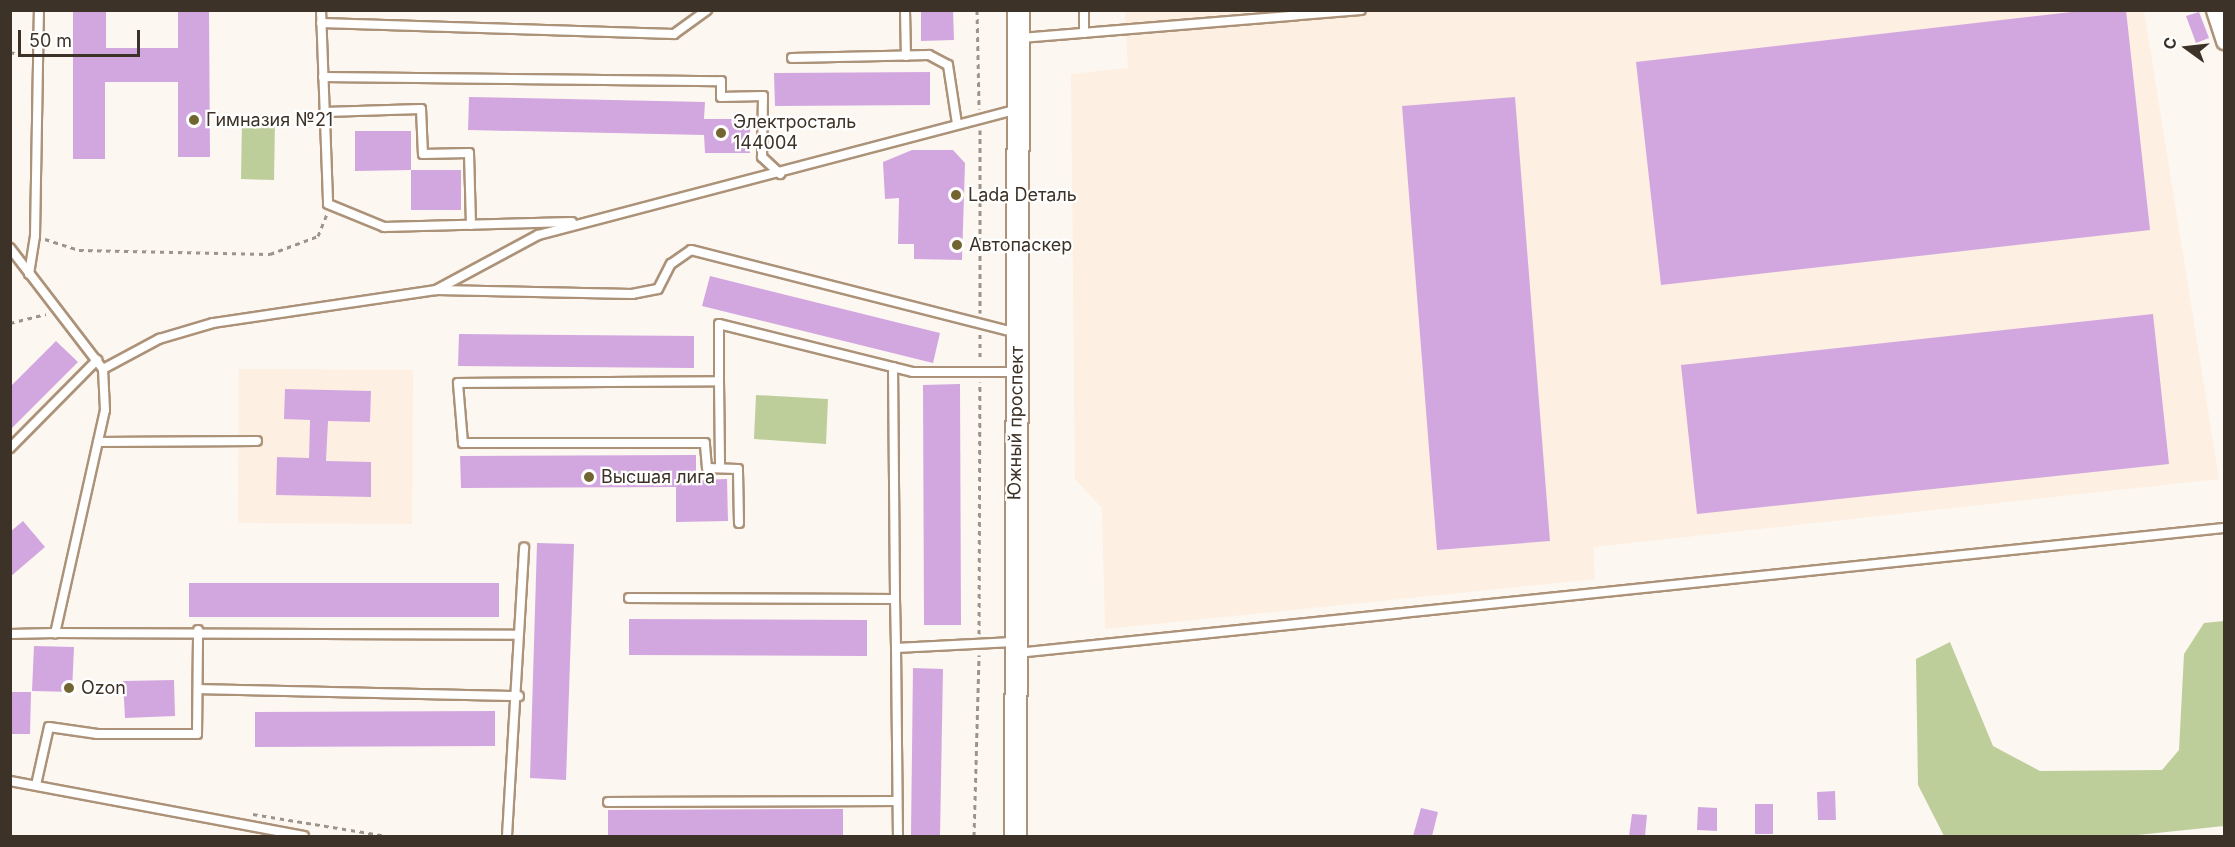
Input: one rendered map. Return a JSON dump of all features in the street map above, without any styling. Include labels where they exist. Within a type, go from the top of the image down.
[{"type":"main road","name":"Южный проспект","points":[[1015,837],[1020,109],[1018,10]]},
{"type":"street","points":[[2214,10],[2224,41]]},
{"type":"lane","points":[[29,274],[35,236],[39,10]]},
{"type":"lane","points":[[321,10],[328,204],[384,227],[586,222]]},
{"type":"lane","points":[[321,23],[674,34],[707,10]]},
{"type":"lane","points":[[905,10],[906,56]]},
{"type":"lane","points":[[1084,10],[1084,33]]},
{"type":"lane","points":[[1019,38],[1361,10]]},
{"type":"lane","points":[[792,58],[929,55],[948,66],[957,124]]},
{"type":"lane","points":[[323,77],[721,81],[721,97],[763,96],[762,157],[780,174]]},
{"type":"lane","points":[[325,112],[421,109],[423,153],[470,153],[471,225]]},
{"type":"lane","points":[[436,290],[516,244],[586,222],[780,174],[957,124],[1020,109]]},
{"type":"lane","points":[[10,248],[29,274],[61,310],[103,369],[105,410],[55,633]]},
{"type":"lane","points":[[103,369],[159,339],[213,323],[436,290],[632,294],[658,289],[671,264],[691,250],[1017,333]]},
{"type":"lane","points":[[720,468],[719,324],[893,367],[1017,372]]},
{"type":"lane","points":[[10,448],[97,360]]},
{"type":"lane","points":[[893,367],[898,837]]},
{"type":"lane","points":[[719,381],[458,383],[463,443],[705,443],[707,468],[738,469],[739,523]]},
{"type":"lane","points":[[98,442],[257,441]]},
{"type":"lane","points":[[896,648],[1015,648],[2224,528]]},
{"type":"lane","points":[[507,837],[519,696],[518,635],[524,547]]},
{"type":"lane","points":[[629,598],[896,599]]},
{"type":"lane","points":[[36,785],[49,727],[97,734],[197,734],[198,630]]},
{"type":"lane","points":[[10,634],[198,630],[518,635]]},
{"type":"lane","points":[[199,689],[519,696]]},
{"type":"lane","points":[[10,781],[304,837]]},
{"type":"lane","points":[[608,802],[897,801]]},
{"type":"path","points":[[974,837],[979,647],[980,372],[980,119],[977,10]]},
{"type":"path","points":[[35,236],[79,250],[270,254],[318,236],[328,204]]},
{"type":"path","points":[[10,323],[61,310]]},
{"type":"shaded area","points":[[1125,11],[2144,11],[2219,479],[1593,547],[1595,579],[1105,629],[1102,508],[1075,479],[1071,74],[1128,68]]},
{"type":"shaded area","points":[[239,369],[413,370],[412,524],[238,523]]},
{"type":"green space","points":[[242,121],[275,122],[274,180],[241,179]]},
{"type":"green space","points":[[756,395],[828,399],[826,444],[754,439]]},
{"type":"green space","points":[[2224,621],[2224,826],[2128,836],[1944,836],[1918,785],[1916,659],[1950,642],[1993,746],[2040,771],[2162,770],[2179,750],[2184,654],[2204,623]]},
{"type":"building","name":"Гимназия №21","points":[[73,10],[106,10],[106,48],[178,48],[178,10],[209,10],[210,157],[178,157],[178,82],[105,82],[105,159],[73,159]]},
{"type":"building","points":[[921,10],[953,10],[954,40],[921,41]]},
{"type":"building","points":[[2089,10],[2126,10],[2150,230],[1661,285],[1636,62]]},
{"type":"building","points":[[2199,12],[2209,38],[2196,43],[2186,16]]},
{"type":"building","points":[[930,72],[930,105],[775,106],[774,73]]},
{"type":"building","points":[[469,97],[705,102],[704,119],[750,119],[750,153],[705,153],[704,135],[468,130]]},
{"type":"building","points":[[1515,97],[1550,541],[1437,550],[1402,106]]},
{"type":"building","points":[[355,131],[411,131],[411,170],[355,171]]},
{"type":"building","points":[[912,150],[953,150],[965,163],[962,260],[914,259],[914,244],[898,244],[899,198],[885,199],[883,162]]},
{"type":"building","points":[[411,170],[461,170],[461,210],[411,210]]},
{"type":"building","points":[[710,276],[940,333],[933,363],[702,306]]},
{"type":"building","points":[[2153,314],[2169,464],[1697,514],[1681,365]]},
{"type":"building","points":[[459,334],[694,336],[694,368],[458,366]]},
{"type":"building","points":[[56,341],[78,362],[10,430],[10,387]]},
{"type":"building","points":[[960,384],[961,625],[924,625],[923,385]]},
{"type":"building","points":[[285,389],[371,391],[370,422],[328,421],[326,461],[371,462],[371,497],[276,495],[277,457],[309,458],[310,420],[284,419]]},
{"type":"building","points":[[696,455],[696,480],[727,479],[728,521],[676,522],[676,487],[461,488],[460,456]]},
{"type":"building","points":[[23,521],[45,547],[10,577],[10,532]]},
{"type":"building","points":[[537,543],[574,544],[566,780],[530,778]]},
{"type":"building","points":[[189,583],[499,583],[499,617],[189,617]]},
{"type":"building","points":[[629,619],[867,620],[867,656],[629,655]]},
{"type":"building","points":[[34,646],[74,647],[72,692],[32,691]]},
{"type":"building","points":[[913,668],[943,669],[940,836],[911,836]]},
{"type":"building","points":[[174,680],[175,716],[125,718],[123,681]]},
{"type":"building","points":[[10,692],[31,692],[30,734],[10,734]]},
{"type":"building","points":[[495,711],[495,746],[255,747],[255,712]]},
{"type":"building","points":[[1835,791],[1836,820],[1818,820],[1817,792]]},
{"type":"building","points":[[1755,804],[1773,804],[1773,834],[1755,834]]},
{"type":"building","points":[[1698,807],[1717,808],[1717,831],[1697,830]]},
{"type":"building","points":[[1421,808],[1438,812],[1432,836],[1413,836]]},
{"type":"building","points":[[843,809],[843,836],[608,836],[608,810]]},
{"type":"building","points":[[1632,814],[1647,815],[1645,836],[1629,836]]},
{"type":"place","name":"Гимназия №21","points":[[194,120]]},
{"type":"place","name":"Электросталь 144004","points":[[721,133]]},
{"type":"place","name":"Lada Dеталь","points":[[956,195]]},
{"type":"place","name":"Автопаскер","points":[[957,245]]},
{"type":"place","name":"Высшая лига","points":[[589,477]]},
{"type":"place","name":"Ozon","points":[[69,688]]}]
